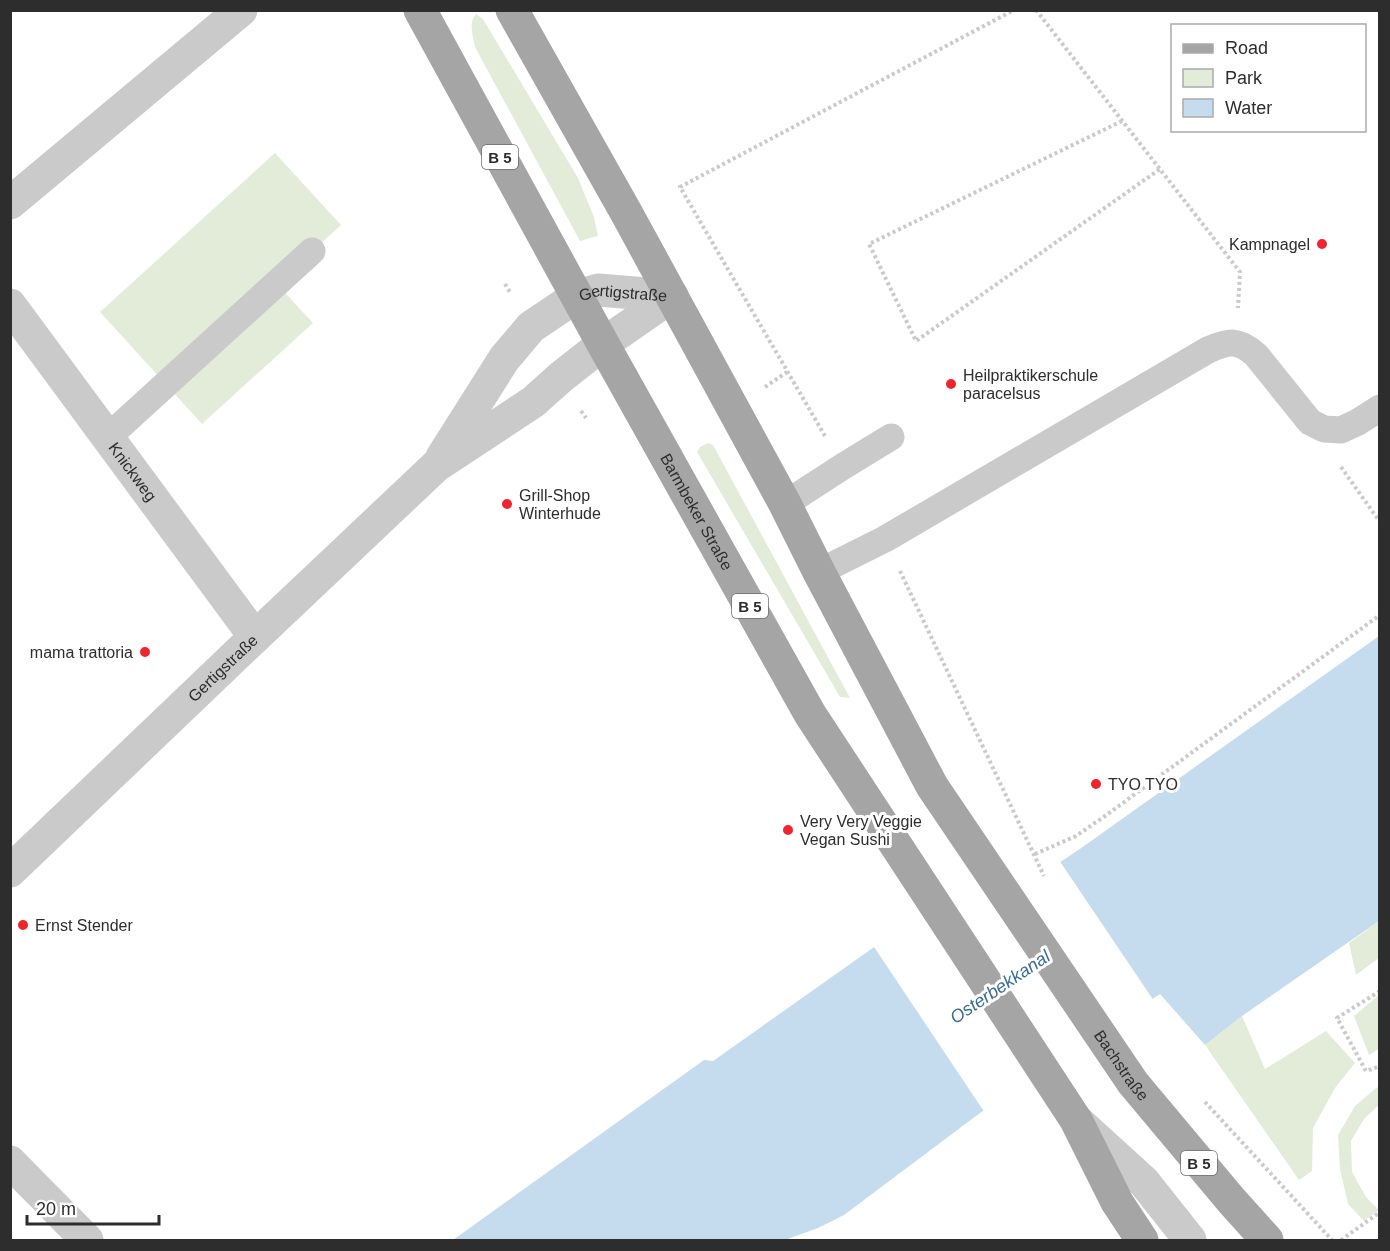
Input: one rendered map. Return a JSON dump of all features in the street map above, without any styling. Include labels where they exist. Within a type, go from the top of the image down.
[{"type":"main road","name":"B 5","points":[[512,10],[672,296],[785,504],[819,572]]},
{"type":"main road","name":"Barmbeker Straße","points":[[426,13],[603,344],[810,714],[1076,1120]]},
{"type":"main road","name":"Bachstraße","points":[[819,572],[932,786],[1133,1083],[1267,1240]]},
{"type":"main road","name":"B 5","points":[[1076,1120],[1116,1202],[1142,1240]]},
{"type":"street","points":[[10,203],[241,10]]},
{"type":"street","name":"Gertigstraße","points":[[436,466],[504,359],[531,327],[577,296],[598,290],[672,296]]},
{"type":"street","name":"Gertigstraße","points":[[10,872],[436,466],[533,402],[603,344],[672,296]]},
{"type":"street","name":"Knickweg","points":[[10,305],[255,637]]},
{"type":"street","points":[[1076,1120],[1144,1182],[1190,1240]]},
{"type":"street","points":[[10,1162],[87,1240]]},
{"type":"lane","points":[[108,437],[312,251]]},
{"type":"lane","points":[[819,572],[885,539],[1223,343],[1235,343],[1247,347],[1310,422],[1324,429],[1341,430],[1380,408]]},
{"type":"lane","points":[[785,504],[891,437]]},
{"type":"path","points":[[843,466],[680,188],[1014,10]]},
{"type":"path","points":[[1036,10],[1240,272],[1235,343]]},
{"type":"path","points":[[1122,121],[869,244],[916,341],[1160,169]]},
{"type":"path","points":[[765,387],[787,372]]},
{"type":"path","points":[[1310,422],[1380,522]]},
{"type":"path","points":[[885,539],[1035,854],[1076,836],[1105,816],[1380,615]]},
{"type":"path","points":[[1380,991],[1337,1018],[1366,1071],[1380,1066]]},
{"type":"path","points":[[1199,1095],[1332,1240]]},
{"type":"path","points":[[1341,1240],[1380,1212]]},
{"type":"green space","points":[[476,14],[483,19],[578,178],[594,217],[598,236],[580,241],[475,47],[472,25]]},
{"type":"green space","points":[[275,153],[341,225],[277,284],[313,323],[202,424],[100,312]]},
{"type":"green space","points":[[708,443],[713,445],[850,698],[840,697],[697,452],[700,447]]},
{"type":"green space","points":[[1379,921],[1379,958],[1356,975],[1349,943]]},
{"type":"green space","points":[[1379,995],[1379,1049],[1369,1055],[1354,1016]]},
{"type":"green space","points":[[1242,1016],[1265,1069],[1326,1031],[1355,1063],[1335,1088],[1313,1128],[1312,1171],[1299,1180],[1205,1045]]},
{"type":"green space","points":[[1379,1087],[1379,1105],[1364,1119],[1351,1141],[1352,1172],[1366,1197],[1379,1210],[1364,1221],[1348,1204],[1340,1169],[1338,1135],[1355,1106]]},
{"type":"water","name":"Osterbekkanal","points":[[1379,636],[1379,921],[1242,1016],[1205,1045],[1160,994],[980,1113],[844,1215],[818,1228],[785,1240],[453,1240],[704,1060],[713,1061],[877,945],[897,970],[1077,851]]},
{"type":"pier","points":[[1059,860],[1154,1001],[985,1113],[872,944],[879,942],[897,966]]},
{"type":"place","name":"Kampnagel","points":[[1322,244]]},
{"type":"place","name":"Heilpraktikerschule paracelsus","points":[[951,384]]},
{"type":"place","name":"Grill-Shop Winterhude","points":[[507,504]]},
{"type":"place","name":"mama trattoria","points":[[145,652]]},
{"type":"place","name":"TYO TYO","points":[[1096,784]]},
{"type":"place","name":"Very Very Veggie Vegan Sushi","points":[[788,830]]},
{"type":"place","name":"Ernst Stender","points":[[23,925]]}]
